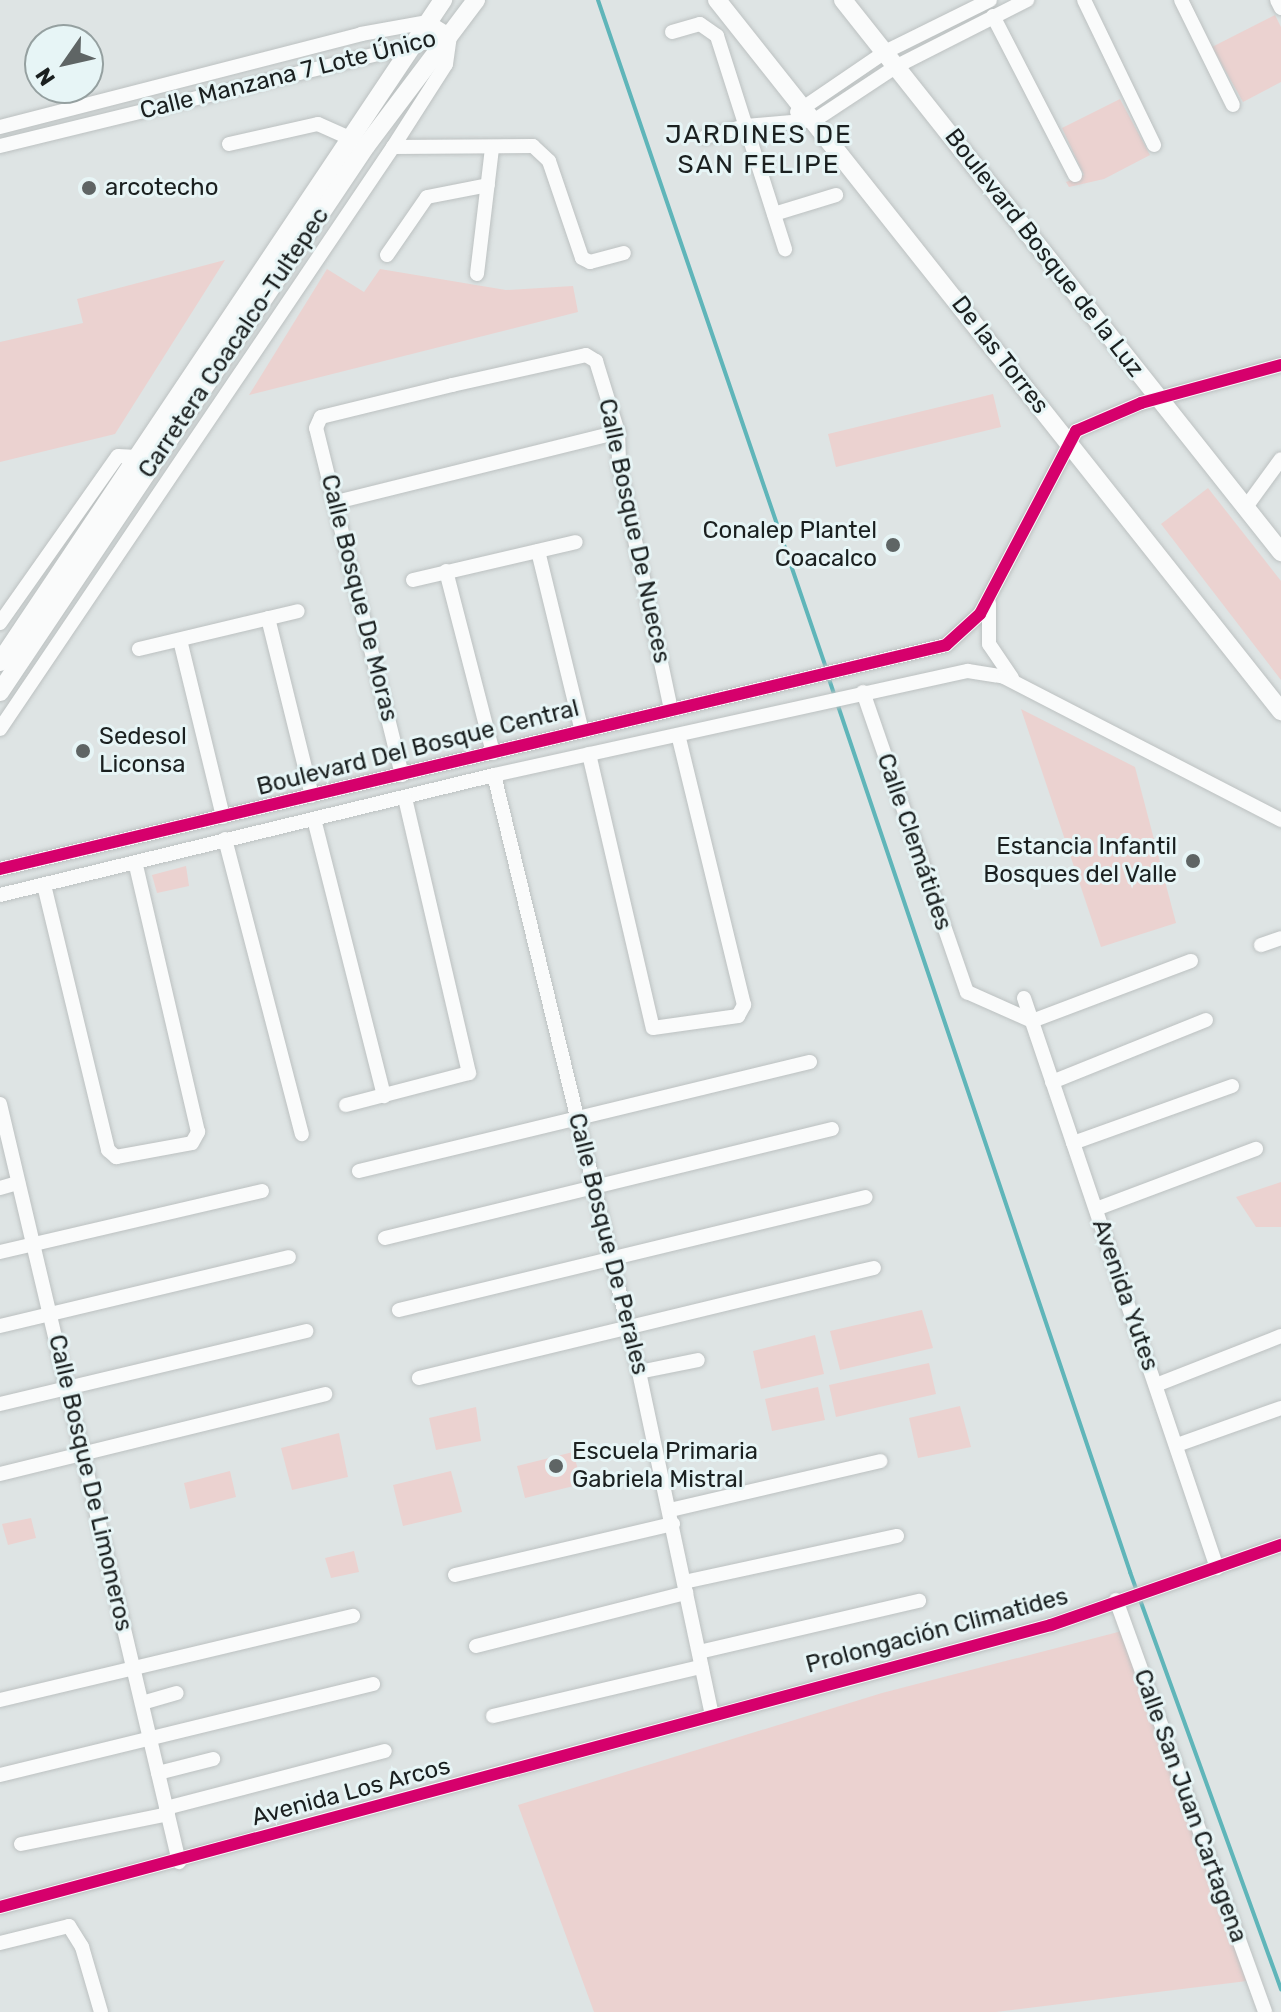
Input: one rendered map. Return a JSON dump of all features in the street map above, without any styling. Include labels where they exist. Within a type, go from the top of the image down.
[{"type":"main road","name":"Carretera Coacalco-Tultepec","points":[[0,662],[443,0]]},
{"type":"main road","name":"Carretera Coacalco-Tultepec","points":[[0,692],[366,146],[476,0]]},
{"type":"main road","name":"De las Torres","points":[[717,0],[1281,711]]},
{"type":"main road","name":"Boulevard Bosque de la Luz","points":[[851,5],[1281,552]]},
{"type":"street","points":[[705,137],[809,114],[891,59],[990,0]]},
{"type":"street","points":[[891,59],[1027,0]]},
{"type":"street","points":[[1084,0],[1154,145]]},
{"type":"street","points":[[1181,0],[1233,105]]},
{"type":"street","points":[[1277,0],[1281,8]]},
{"type":"street","points":[[993,16],[1075,175]]},
{"type":"street","name":"Calle Manzana 7 Lote Único","points":[[0,127],[428,22],[450,36]]},
{"type":"street","points":[[672,32],[700,24],[710,27],[746,126],[785,249]]},
{"type":"street","name":"Calle Manzana 7 Lote Único","points":[[0,146],[450,36]]},
{"type":"street","points":[[0,729],[393,147],[446,64],[450,36]]},
{"type":"street","points":[[229,144],[318,124],[350,138]]},
{"type":"street","points":[[393,147],[492,149],[533,146],[542,151],[585,261],[624,253]]},
{"type":"street","points":[[477,274],[492,149]]},
{"type":"street","points":[[387,255],[427,197],[488,185]]},
{"type":"street","points":[[774,214],[836,195]]},
{"type":"street","name":"Calle Bosque De Nueces","points":[[318,421],[452,385],[591,355],[618,432],[619,465],[671,709]]},
{"type":"street","points":[[1281,365],[1159,398],[1090,421],[1067,440],[992,592],[986,618],[989,644],[1002,668],[1022,686],[1281,820]]},
{"type":"street","name":"Calle Bosque De Moras","points":[[318,421],[402,775]]},
{"type":"street","points":[[336,502],[618,432]]},
{"type":"street","points":[[0,623],[118,456],[137,457]]},
{"type":"street","points":[[1246,507],[1281,459]]},
{"type":"street","points":[[413,580],[576,542]]},
{"type":"street","points":[[538,551],[582,731]]},
{"type":"street","points":[[446,571],[493,753]]},
{"type":"street","name":"Boulevard Del Bosque Central","points":[[0,869],[846,666],[946,645],[980,614],[992,592]]},
{"type":"street","points":[[139,649],[298,611]]},
{"type":"street","points":[[268,618],[312,796]]},
{"type":"street","points":[[180,640],[223,817]]},
{"type":"street","name":"Boulevard Del Bosque Central","points":[[0,895],[494,775],[858,693],[968,671],[1004,677],[1022,686]]},
{"type":"street","name":"Calle Clemátides","points":[[858,693],[967,992],[1032,1021]]},
{"type":"street","points":[[706,702],[713,726]]},
{"type":"street","points":[[589,754],[653,1028],[738,1016],[744,1005],[678,735]]},
{"type":"street","name":"Calle Bosque De Perales","points":[[494,775],[629,1328],[712,1714]]},
{"type":"street","points":[[359,785],[365,807]]},
{"type":"street","points":[[346,1105],[469,1073],[405,797]]},
{"type":"street","points":[[314,819],[384,1096]]},
{"type":"street","points":[[225,839],[302,1134]]},
{"type":"street","points":[[44,885],[108,1150],[116,1157],[192,1143],[198,1132],[135,862]]},
{"type":"street","points":[[1261,945],[1281,938]]},
{"type":"street","points":[[1032,1021],[1191,961]]},
{"type":"street","name":"Avenida Yutes","points":[[1024,998],[1217,1568]]},
{"type":"street","points":[[1052,1082],[1206,1020]]},
{"type":"street","points":[[359,1171],[810,1062]]},
{"type":"street","points":[[1073,1143],[1232,1086]]},
{"type":"street","name":"Calle Bosque De Limoneros","points":[[0,1104],[179,1862]]},
{"type":"street","points":[[385,1238],[832,1129]]},
{"type":"street","points":[[1096,1209],[1256,1149]]},
{"type":"street","points":[[0,1188],[18,1183]]},
{"type":"street","points":[[0,1252],[262,1191]]},
{"type":"street","points":[[399,1310],[865,1197]]},
{"type":"street","points":[[0,1326],[289,1257]]},
{"type":"street","points":[[419,1378],[874,1268]]},
{"type":"street","points":[[0,1404],[306,1331]]},
{"type":"street","points":[[1156,1385],[1281,1336]]},
{"type":"street","points":[[639,1372],[698,1360]]},
{"type":"street","points":[[0,1474],[325,1394]]},
{"type":"street","points":[[1177,1445],[1281,1408]]},
{"type":"street","points":[[455,1575],[880,1461]]},
{"type":"street","points":[[476,1646],[685,1588],[897,1536]]},
{"type":"street","name":"Prolongación Climatides","points":[[712,1714],[1051,1625],[1150,1587],[1281,1545]]},
{"type":"street","name":"Calle San Juan Cartagena","points":[[1121,1598],[1265,2012]]},
{"type":"street","points":[[493,1716],[919,1601]]},
{"type":"street","points":[[0,1700],[134,1671],[353,1616]]},
{"type":"street","points":[[0,1775],[373,1684]]},
{"type":"street","points":[[142,1703],[177,1693]]},
{"type":"street","name":"Avenida Los Arcos","points":[[0,1907],[179,1862],[712,1714]]},
{"type":"street","points":[[21,1844],[167,1811],[385,1751]]},
{"type":"street","points":[[158,1773],[213,1759]]},
{"type":"street","points":[[0,1943],[63,1925],[73,1929],[82,1947],[101,2012]]},
{"type":"shaded area","points":[[1275,15],[1281,27],[1281,82],[1243,102],[1212,47]]},
{"type":"shaded area","points":[[1120,99],[1150,155],[1104,179],[1069,187],[1066,182],[1084,175],[1062,128]]},
{"type":"shaded area","points":[[225,260],[115,434],[0,462],[0,342],[83,323],[77,299]]},
{"type":"shaded area","points":[[327,269],[364,292],[380,269],[506,290],[573,286],[578,312],[249,395]]},
{"type":"shaded area","points":[[993,394],[1001,427],[836,467],[828,434]]},
{"type":"shaded area","points":[[1208,488],[1281,581],[1281,680],[1161,524]]},
{"type":"shaded area","points":[[1021,709],[1135,767],[1176,923],[1101,947]]},
{"type":"shaded area","points":[[186,866],[189,886],[157,893],[152,875]]},
{"type":"shaded area","points":[[1281,1182],[1281,1227],[1256,1227],[1236,1197]]},
{"type":"shaded area","points":[[922,1310],[933,1348],[840,1370],[830,1331]]},
{"type":"shaded area","points":[[815,1335],[824,1374],[761,1389],[753,1351]]},
{"type":"shaded area","points":[[929,1363],[936,1394],[836,1417],[829,1385]]},
{"type":"shaded area","points":[[818,1387],[825,1420],[772,1431],[765,1399]]},
{"type":"shaded area","points":[[960,1406],[971,1447],[918,1458],[909,1418]]},
{"type":"shaded area","points":[[476,1407],[481,1441],[436,1450],[429,1418]]},
{"type":"shaded area","points":[[339,1433],[348,1477],[292,1490],[281,1448]]},
{"type":"shaded area","points":[[573,1452],[582,1484],[525,1498],[517,1466]]},
{"type":"shaded area","points":[[230,1471],[236,1497],[190,1509],[184,1483]]},
{"type":"shaded area","points":[[451,1471],[462,1512],[403,1526],[393,1485]]},
{"type":"shaded area","points":[[31,1518],[36,1538],[8,1545],[2,1524]]},
{"type":"shaded area","points":[[354,1551],[359,1572],[331,1578],[325,1558]]},
{"type":"shaded area","points":[[1122,1631],[1247,1981],[996,2012],[594,2012],[518,1805],[882,1693]]},
{"type":"waterway","points":[[598,0],[826,668]]},
{"type":"waterway","points":[[828,676],[1130,1572],[1281,1990]]},
{"type":"cycle path","points":[[0,869],[946,645],[980,614],[1076,431],[1141,403],[1281,365]]},
{"type":"cycle path","points":[[0,1907],[1051,1625],[1281,1545]]},
{"type":"place","name":"arcotecho","points":[[89,188]]},
{"type":"place","name":"Conalep Plantel Coacalco","points":[[893,545]]},
{"type":"place","name":"Sedesol Liconsa","points":[[83,751]]},
{"type":"place","name":"Estancia Infantil Bosques del Valle","points":[[1193,861]]},
{"type":"place","name":"Escuela Primaria Gabriela Mistral","points":[[556,1466]]},
{"type":"district","name":"JARDINES DE SAN FELIPE","points":[[759,150]]}]
